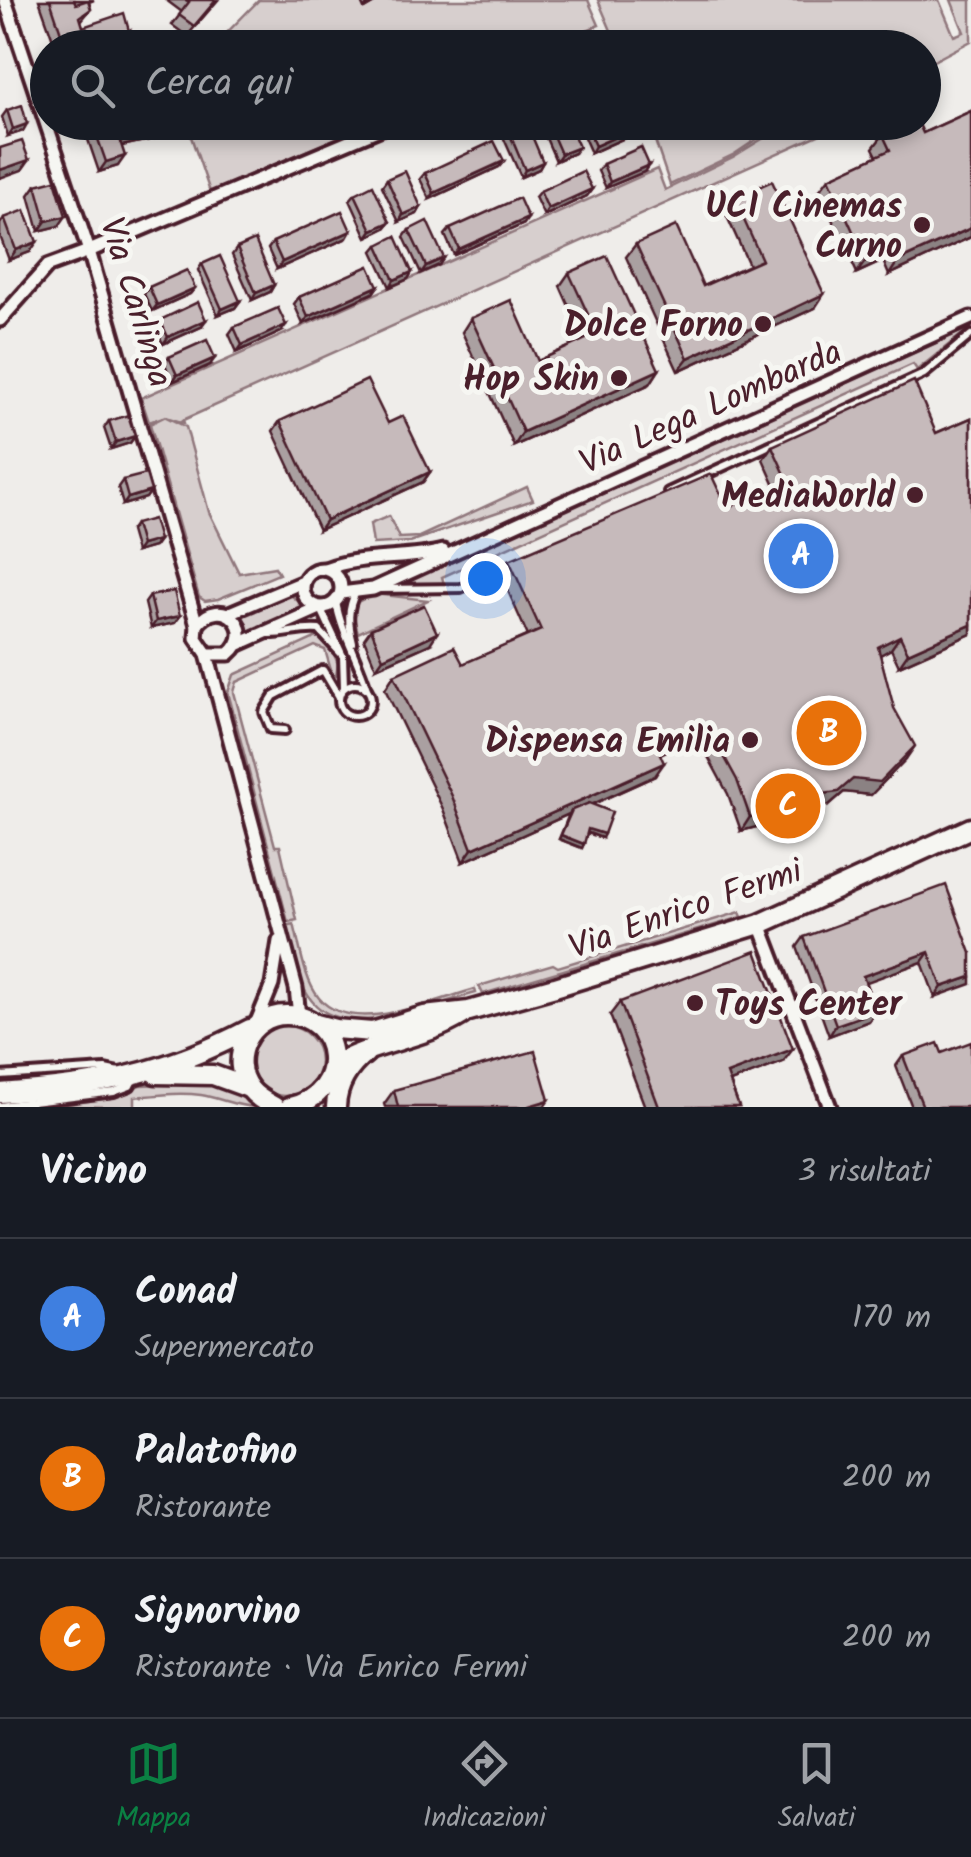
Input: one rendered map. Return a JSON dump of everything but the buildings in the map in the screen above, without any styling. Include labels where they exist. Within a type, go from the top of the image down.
[{"type":"street","name":"Via Carlinga","points":[[4,0],[30,77]]},
{"type":"street","name":"Via Carlinga","points":[[51,140],[89,251],[197,625],[198,645],[207,654],[280,937],[307,1020],[330,1043],[334,1107]]},
{"type":"street","points":[[0,320],[48,266],[353,140]]},
{"type":"street","name":"Via Lega Lombarda","points":[[238,644],[338,597],[373,589],[971,318]]},
{"type":"street","name":"Via Lega Lombarda","points":[[228,614],[303,582],[309,573],[348,560],[424,556],[471,543]]},
{"type":"street","points":[[325,569],[340,580],[338,597]]},
{"type":"street","points":[[303,582],[305,599],[320,608]]},
{"type":"street","points":[[197,625],[207,614],[228,614],[240,630],[238,644],[229,654],[207,654]]},
{"type":"street","name":"Via Enrico Fermi","points":[[307,1020],[335,1030],[372,1032],[424,1016],[469,1011],[760,924],[971,828]]},
{"type":"street","points":[[760,924],[830,1107]]},
{"type":"street","name":"Via Carlinga","points":[[248,1088],[241,1073],[240,1056],[272,985],[280,937]]},
{"type":"street","name":"Via Enrico Fermi","points":[[330,1074],[375,1047],[446,1025],[469,1011]]},
{"type":"street","points":[[0,1093],[75,1088],[140,1075],[212,1049],[283,1014],[307,1020]]},
{"type":"street","name":"Via Carlinga","points":[[334,1107],[345,1076],[375,1047]]},
{"type":"street","points":[[140,1075],[213,1075],[248,1088],[281,1107],[304,1104],[318,1095],[330,1074]]},
{"type":"lane","points":[[657,498],[924,374],[971,335]]},
{"type":"lane","points":[[373,589],[461,588],[514,563]]},
{"type":"lane","points":[[286,730],[271,729],[264,712],[274,696],[323,670],[347,714],[356,716],[370,706],[348,625],[350,603],[357,591]]},
{"type":"lane","points":[[338,597],[339,620],[360,663]]},
{"type":"lane","points":[[320,608],[343,656],[344,688],[339,697]]},
{"type":"lane","points":[[266,634],[281,635],[303,628],[318,630],[343,656]]},
{"type":"lane","points":[[344,688],[360,685],[368,690]]},
{"type":"lane","points":[[0,1076],[105,1069],[140,1075]]},
{"type":"lane","points":[[0,1106],[43,1104],[114,1092],[130,1086],[140,1075]]},
{"type":"shaded area","points":[[259,0],[588,0],[599,25],[587,30],[230,30]]},
{"type":"shaded area","points":[[598,0],[939,0],[954,36],[964,32],[951,0],[971,0],[971,41],[941,57],[941,30],[611,30]]},
{"type":"shaded area","points":[[192,140],[332,140],[210,192]]},
{"type":"shaded area","points":[[655,140],[756,140],[733,155],[670,185]]},
{"type":"shaded area","points":[[760,140],[807,140],[183,420],[184,423],[166,417],[186,427],[209,512],[239,573],[275,567],[279,574],[218,599],[205,601],[199,597],[150,424],[166,416],[149,422],[141,398],[657,169],[665,190]]},
{"type":"shaded area","points":[[971,327],[917,370],[913,364],[442,577],[444,584],[402,584]]},
{"type":"shaded area","points":[[527,487],[533,500],[410,542],[373,544],[370,524],[389,516],[399,538],[419,537]]},
{"type":"shaded area","points":[[285,590],[305,607],[241,637],[233,618]]},
{"type":"shaded area","points":[[374,594],[428,600],[358,633],[352,609],[355,603]]},
{"type":"shaded area","points":[[317,637],[328,640],[338,664],[336,676],[333,677],[325,650],[315,646],[237,682],[234,692],[275,846],[280,846],[297,920],[288,922],[228,692],[234,675]]},
{"type":"shaded area","points":[[740,912],[742,917],[483,994],[479,986],[553,964],[558,967]]},
{"type":"shaded area","points":[[294,924],[310,982],[319,998],[334,1009],[352,1015],[372,1015],[417,1007],[475,989],[476,993],[391,1017],[346,1019],[327,1013],[312,1001],[299,975],[286,926]]},
{"type":"shaded area","points":[[285,1026],[310,1036],[320,1061],[310,1086],[285,1096],[260,1086],[250,1061],[260,1036]]},
{"type":"shaded area","points":[[140,1085],[226,1086],[257,1107],[184,1094],[135,1097],[135,1106],[127,1107],[54,1106],[116,1097]]},
{"type":"place","name":"UCI Cinemas Curno","points":[[922,225]]},
{"type":"place","name":"Dolce Forno","points":[[763,324]]},
{"type":"place","name":"Hop Skin","points":[[619,378]]},
{"type":"place","name":"MediaWorld","points":[[915,495]]},
{"type":"place","name":"Conad","points":[[801,556]]},
{"type":"place","name":"Palatofino","points":[[829,733]]},
{"type":"place","name":"Dispensa Emilia","points":[[750,740]]},
{"type":"place","name":"Signorvino","points":[[788,806]]},
{"type":"place","name":"Toys Center","points":[[695,1003]]}]
